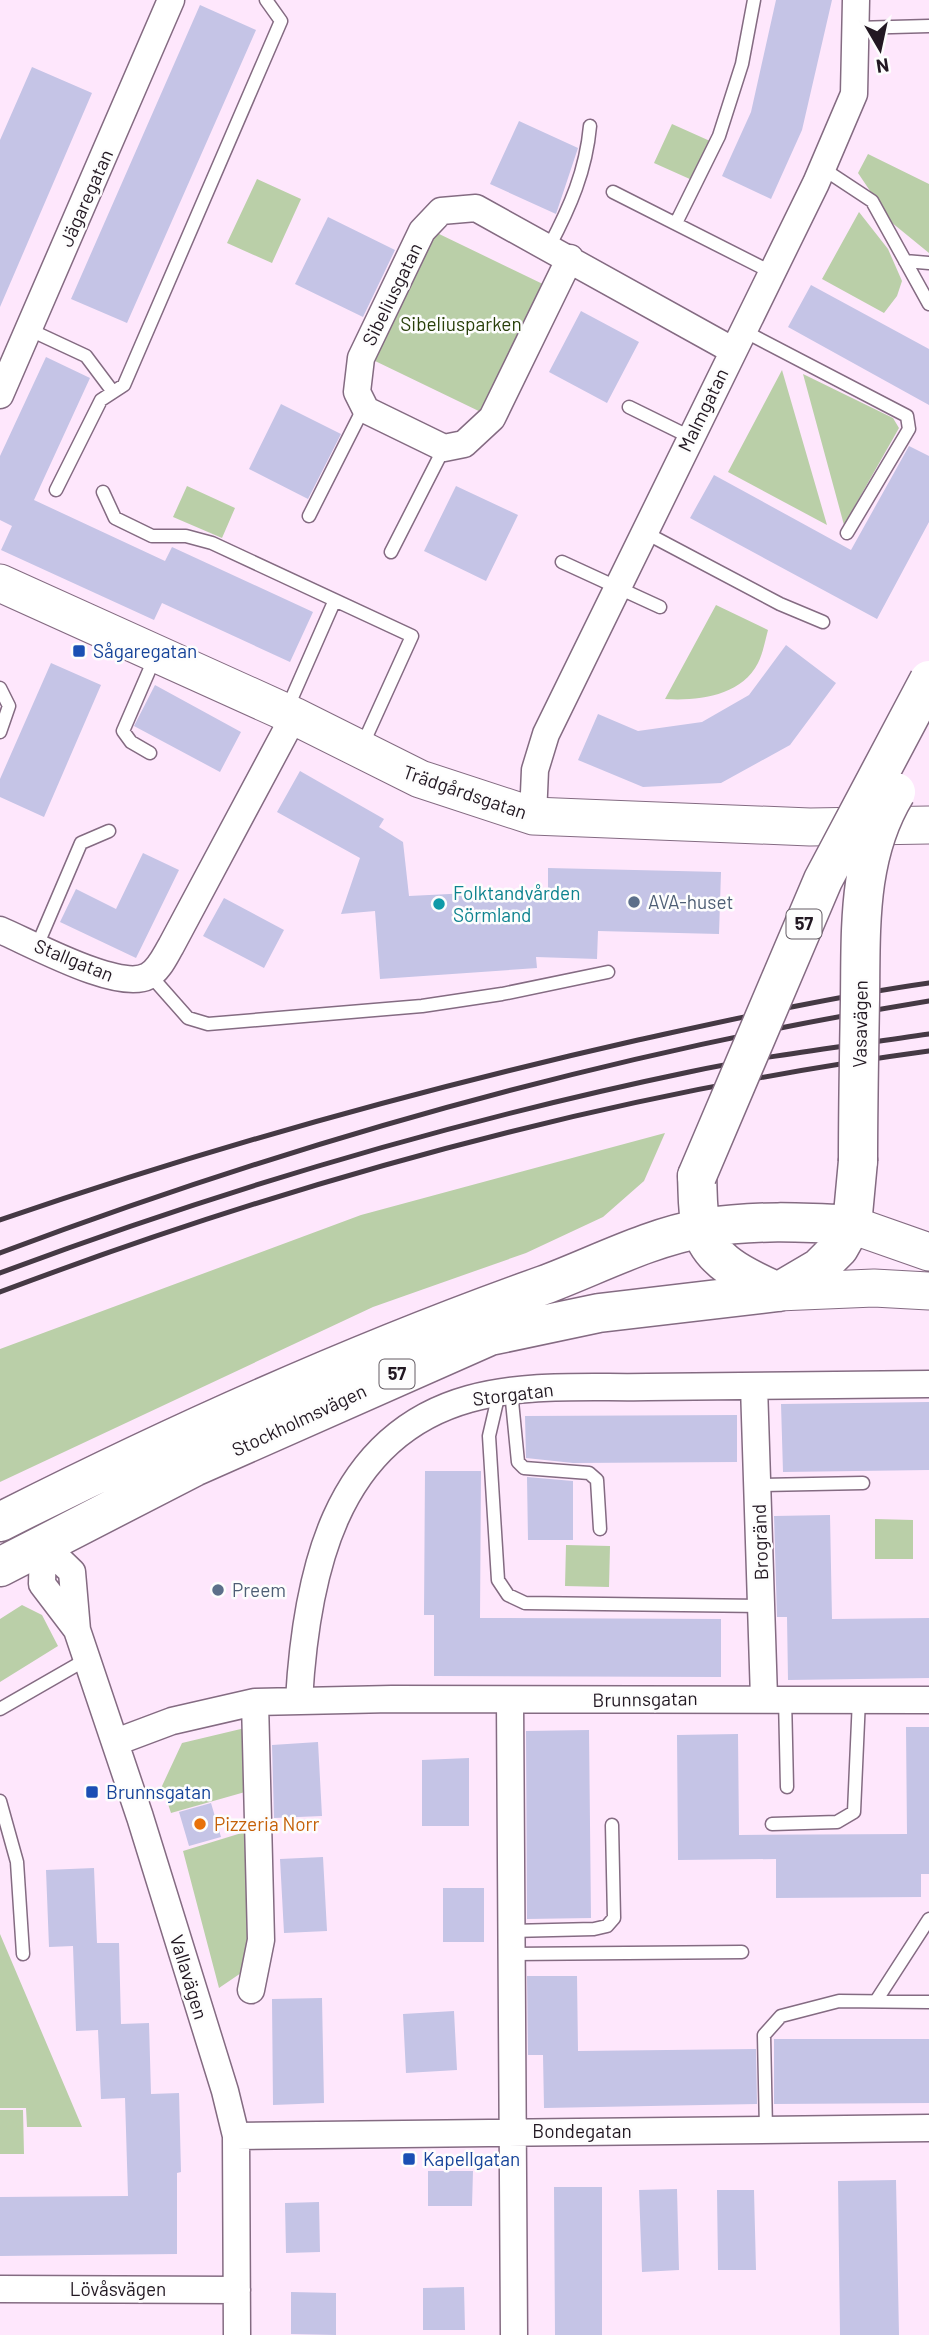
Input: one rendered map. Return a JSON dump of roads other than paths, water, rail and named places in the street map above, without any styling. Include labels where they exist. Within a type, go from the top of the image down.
[{"type":"main road","name":"57","points":[[640,1249],[697,1176],[823,880],[929,680]]},
{"type":"main road","name":"Vasavägen","points":[[778,1292],[819,1269],[839,1248],[852,1225],[858,1161],[860,914],[868,861],[886,808],[929,737]]},
{"type":"main road","name":"57","points":[[697,1176],[701,1228]]},
{"type":"main road","name":"Stockholmsvägen","points":[[14,1515],[396,1340],[640,1249],[701,1228],[781,1221],[852,1225]]},
{"type":"main road","points":[[701,1228],[714,1252],[732,1268],[778,1292]]},
{"type":"main road","name":"Stockholmsvägen","points":[[0,1567],[194,1467],[389,1378],[490,1336],[599,1313],[778,1292]]},
{"type":"main road","points":[[14,1515],[43,1544]]},
{"type":"street","name":"Jägaregatan","points":[[0,395],[171,0]]},
{"type":"street","name":"Malmgatan","points":[[533,816],[535,770],[546,734],[822,168],[853,94],[856,0]]},
{"type":"street","name":"Sibeliusgatan","points":[[364,406],[357,392],[361,358],[422,231],[441,211],[476,208],[559,253],[737,340]]},
{"type":"street","points":[[364,406],[402,430],[444,448],[464,444],[492,418],[559,253]]},
{"type":"street","name":"Trädgårdsgatan","points":[[0,583],[290,714],[420,779],[533,816],[810,827],[929,825]]},
{"type":"street","points":[[150,975],[171,946],[290,714]]},
{"type":"street","name":"Stallgatan","points":[[0,930],[124,980],[138,980],[150,975]]},
{"type":"street","points":[[852,1225],[929,1252]]},
{"type":"street","points":[[778,1292],[874,1288],[929,1291]]},
{"type":"street","name":"Storgatan","points":[[299,1700],[302,1656],[319,1555],[352,1484],[381,1450],[410,1427],[467,1399],[543,1388],[929,1384]]},
{"type":"street","name":"Brogränd","points":[[754,1386],[762,1606],[775,1698]]},
{"type":"street","name":"Vallavägen","points":[[43,1544],[72,1572],[77,1630],[116,1742],[221,2078],[236,2136],[237,2335]]},
{"type":"street","name":"Brunnsgatan","points":[[116,1742],[172,1721],[256,1702],[775,1698],[929,1700]]},
{"type":"street","points":[[510,1700],[514,2335]]},
{"type":"street","points":[[251,1990],[261,1940],[256,1702]]},
{"type":"street","name":"Bondegatan","points":[[236,2136],[929,2129]]},
{"type":"street","name":"Lövåsvägen","points":[[0,2288],[237,2290]]},
{"type":"lane","points":[[55,490],[102,400],[124,385],[281,20],[266,0]]},
{"type":"lane","points":[[676,223],[719,136],[742,64],[754,0]]},
{"type":"lane","points":[[855,28],[929,26]]},
{"type":"lane","points":[[559,253],[572,202],[587,162],[590,126]]},
{"type":"lane","points":[[822,168],[872,201],[929,304]]},
{"type":"lane","points":[[613,192],[771,272]]},
{"type":"lane","points":[[905,261],[929,263]]},
{"type":"lane","points":[[28,329],[86,356],[113,392]]},
{"type":"lane","points":[[737,340],[907,416],[909,429],[847,533]]},
{"type":"lane","points":[[309,516],[364,406]]},
{"type":"lane","points":[[629,407],[690,437]]},
{"type":"lane","points":[[391,552],[444,448]]},
{"type":"lane","points":[[103,492],[115,518],[152,536],[186,536],[212,543],[334,602],[359,609],[412,636],[360,750]]},
{"type":"lane","points":[[644,532],[780,604],[824,622]]},
{"type":"lane","points":[[562,562],[618,585],[660,607]]},
{"type":"lane","points":[[290,714],[334,602]]},
{"type":"lane","points":[[150,753],[131,742],[123,731],[157,654]]},
{"type":"lane","points":[[0,688],[9,706],[0,733]]},
{"type":"lane","points":[[37,946],[81,843],[109,831]]},
{"type":"lane","points":[[150,975],[188,1018],[208,1024],[422,1006],[502,994],[608,972]]},
{"type":"lane","points":[[505,1392],[519,1462],[524,1468],[589,1474],[597,1480],[600,1529]]},
{"type":"lane","points":[[505,1392],[489,1436],[498,1580],[508,1595],[525,1603],[762,1606]]},
{"type":"lane","points":[[758,1485],[863,1483]]},
{"type":"lane","points":[[0,1709],[87,1659]]},
{"type":"lane","points":[[775,1698],[787,1787]]},
{"type":"lane","points":[[772,1824],[837,1822],[854,1812],[859,1699]]},
{"type":"lane","points":[[0,1801],[17,1862],[23,1954]]},
{"type":"lane","points":[[511,1942],[607,1926],[614,1918],[612,1825]]},
{"type":"lane","points":[[876,2001],[929,1919]]},
{"type":"lane","points":[[511,1942],[742,1952]]},
{"type":"lane","points":[[766,2130],[764,2035],[781,2016],[839,2001],[929,2002]]},
{"type":"railway","points":[[0,1220],[237,1144],[477,1079],[746,1016],[929,983]]},
{"type":"railway","points":[[0,1253],[228,1173],[458,1104],[692,1046],[929,1001]]},
{"type":"railway","points":[[0,1273],[255,1185],[514,1112],[719,1066],[929,1034]]},
{"type":"railway","points":[[0,1292],[227,1213],[457,1145],[691,1091],[929,1051]]},
{"type":"place","name":"Sågaregatan","points":[[79,651]]},
{"type":"place","name":"AVA-huset","points":[[634,902]]},
{"type":"place","name":"Folktandvården Sörmland","points":[[439,904]]},
{"type":"place","name":"Preem","points":[[218,1590]]},
{"type":"place","name":"Brunnsgatan","points":[[92,1792]]},
{"type":"place","name":"Pizzeria Norr","points":[[200,1824]]},
{"type":"place","name":"Kapellgatan","points":[[409,2159]]},
{"type":"park label","name":"Sibeliusparken","points":[[461,324]]}]
